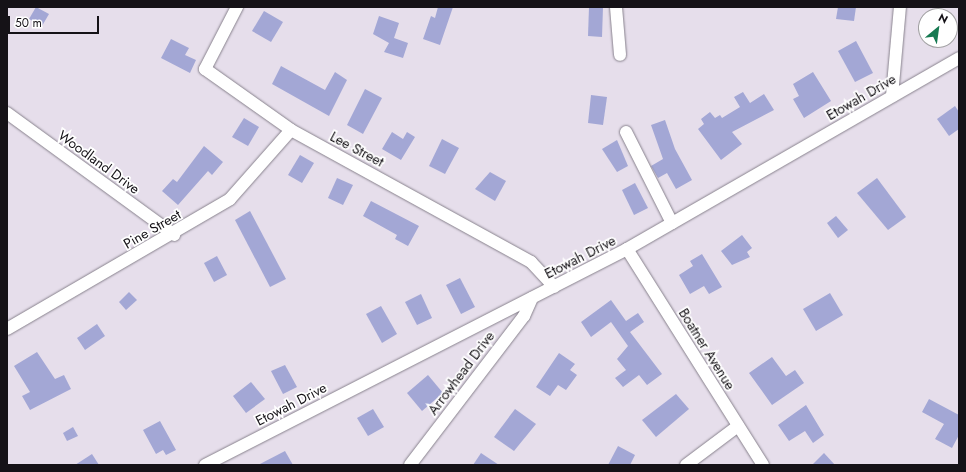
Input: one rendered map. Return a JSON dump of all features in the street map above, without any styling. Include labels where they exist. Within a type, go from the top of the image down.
[{"type":"street","name":"Lee Street","points":[[236,7],[205,69],[291,130],[531,262],[554,287]]},
{"type":"street","points":[[616,7],[620,55]]},
{"type":"street","points":[[892,96],[900,7]]},
{"type":"street","name":"Etowah Drive","points":[[205,465],[627,249],[959,58]]},
{"type":"street","name":"Woodland Drive","points":[[7,113],[174,235]]},
{"type":"street","name":"Pine Street","points":[[7,329],[174,235],[230,199],[291,130]]},
{"type":"street","points":[[626,132],[672,223]]},
{"type":"street","name":"Boatner Avenue","points":[[627,249],[763,465]]},
{"type":"street","name":"Arrowhead Drive","points":[[410,465],[524,316],[532,298]]},
{"type":"street","points":[[686,465],[738,426]]},
{"type":"building","points":[[36,7],[49,14],[42,26],[29,19]]},
{"type":"building","points":[[438,7],[453,7],[440,45],[423,39],[431,16],[435,18]]},
{"type":"building","points":[[589,7],[603,7],[602,37],[588,36]]},
{"type":"building","points":[[838,7],[856,7],[854,21],[836,19]]},
{"type":"building","points":[[264,11],[283,22],[271,42],[252,31]]},
{"type":"building","points":[[379,16],[399,23],[394,38],[408,43],[403,58],[384,52],[389,43],[373,34]]},
{"type":"building","points":[[171,39],[189,48],[185,55],[196,60],[190,73],[161,58]]},
{"type":"building","points":[[856,41],[873,73],[855,82],[838,51]]},
{"type":"building","points":[[281,66],[325,90],[335,72],[347,80],[329,116],[272,84]]},
{"type":"building","points":[[813,72],[831,101],[804,118],[793,99],[799,96],[793,84]]},
{"type":"building","points":[[365,89],[382,98],[363,134],[347,125]]},
{"type":"building","points":[[743,92],[750,103],[764,94],[774,110],[732,132],[742,144],[721,160],[698,129],[704,124],[701,119],[710,112],[715,118],[720,115],[722,118],[740,107],[734,97]]},
{"type":"building","points":[[591,95],[607,97],[603,125],[588,123]]},
{"type":"building","points":[[955,106],[959,112],[959,129],[949,136],[937,119]]},
{"type":"building","points":[[244,118],[259,127],[248,146],[232,137]]},
{"type":"building","points":[[665,120],[675,149],[692,180],[676,189],[667,173],[658,178],[651,166],[663,159],[651,125]]},
{"type":"building","points":[[392,132],[403,139],[407,132],[415,137],[401,160],[382,149]]},
{"type":"building","points":[[442,139],[459,148],[445,174],[429,166]]},
{"type":"building","points":[[617,140],[628,166],[617,172],[602,149]]},
{"type":"building","points":[[204,146],[223,162],[212,175],[208,171],[178,205],[162,191],[173,179],[177,182]]},
{"type":"building","points":[[300,155],[314,163],[302,183],[288,175]]},
{"type":"building","points":[[490,172],[506,181],[495,201],[475,189]]},
{"type":"building","points":[[337,178],[353,185],[343,205],[328,198]]},
{"type":"building","points":[[877,178],[906,217],[888,230],[857,193]]},
{"type":"building","points":[[635,183],[648,208],[634,215],[622,190]]},
{"type":"building","points":[[371,201],[419,226],[408,246],[395,239],[397,235],[363,216]]},
{"type":"building","points":[[250,211],[286,279],[270,287],[235,220]]},
{"type":"building","points":[[836,216],[848,230],[838,238],[827,223]]},
{"type":"building","points":[[742,235],[752,248],[747,252],[750,257],[732,265],[721,251]]},
{"type":"building","points":[[702,254],[722,287],[709,294],[704,286],[690,294],[679,275],[693,266],[690,261]]},
{"type":"building","points":[[217,256],[227,275],[214,282],[204,263]]},
{"type":"building","points":[[460,278],[475,307],[461,314],[446,285]]},
{"type":"building","points":[[129,292],[137,300],[126,310],[119,302]]},
{"type":"building","points":[[830,293],[843,315],[816,331],[803,309]]},
{"type":"building","points":[[421,294],[432,318],[417,325],[405,302]]},
{"type":"building","points":[[611,300],[626,321],[638,313],[644,322],[630,332],[662,374],[647,385],[639,375],[623,387],[615,378],[626,370],[617,359],[628,346],[611,322],[591,337],[581,322]]},
{"type":"building","points":[[381,306],[397,334],[382,343],[366,314]]},
{"type":"building","points":[[97,324],[105,336],[85,350],[77,338]]},
{"type":"building","points":[[37,352],[55,379],[64,375],[71,389],[30,410],[22,396],[30,392],[14,366]]},
{"type":"building","points":[[559,353],[575,364],[570,370],[577,375],[566,390],[558,385],[550,396],[536,387]]},
{"type":"building","points":[[772,357],[786,376],[795,370],[804,383],[772,405],[749,373]]},
{"type":"building","points":[[285,365],[297,387],[283,394],[271,371]]},
{"type":"building","points":[[428,375],[443,393],[422,411],[407,393]]},
{"type":"building","points":[[251,382],[265,399],[246,413],[233,396]]},
{"type":"building","points":[[676,394],[689,409],[656,437],[642,420]]},
{"type":"building","points":[[929,399],[959,415],[959,435],[952,448],[935,439],[944,424],[922,412]]},
{"type":"building","points":[[806,405],[824,435],[813,443],[805,431],[789,441],[778,425]]},
{"type":"building","points":[[373,409],[384,427],[368,436],[357,418]]},
{"type":"building","points":[[515,409],[536,424],[514,451],[494,437]]},
{"type":"building","points":[[160,421],[176,450],[166,455],[163,450],[156,454],[143,430]]},
{"type":"building","points":[[73,427],[78,436],[67,441],[63,433]]},
{"type":"building","points":[[618,446],[635,455],[630,465],[608,465]]},
{"type":"building","points":[[285,451],[293,465],[258,465]]},
{"type":"building","points":[[481,453],[499,465],[473,465]]},
{"type":"building","points":[[824,453],[835,465],[812,465]]},
{"type":"building","points":[[92,454],[99,465],[75,465]]}]
